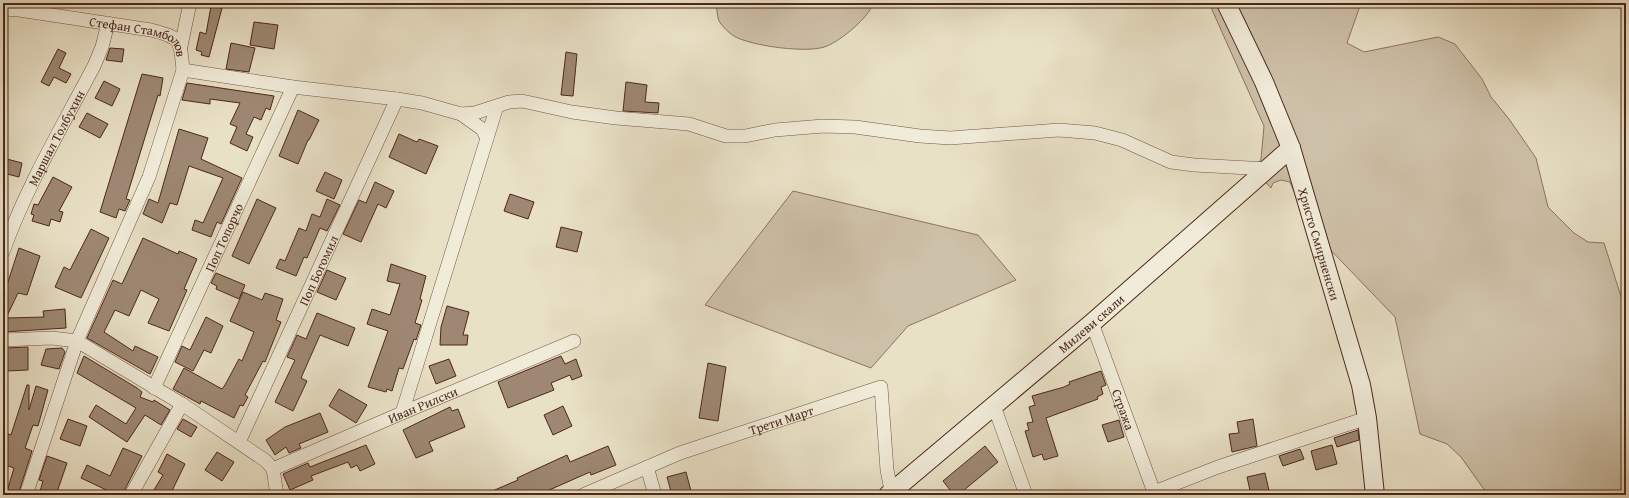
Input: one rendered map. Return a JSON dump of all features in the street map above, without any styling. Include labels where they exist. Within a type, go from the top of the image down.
[{"type":"street","points":[[181,46],[190,3]]},
{"type":"street","name":"Христо Смирненски","points":[[1226,3],[1264,82],[1291,148],[1361,384],[1367,418],[1375,495]]},
{"type":"street","name":"Стефан Стамболов","points":[[3,9],[108,23],[151,30],[170,35],[181,46],[183,70]]},
{"type":"street","name":"Маршал Толбухин","points":[[3,252],[12,226],[94,66],[102,47],[108,23]]},
{"type":"street","points":[[26,495],[77,341],[149,177],[183,70],[292,87],[397,99],[461,114],[475,113],[509,102],[522,100],[572,112],[616,118],[689,124],[726,136],[745,136],[775,130],[822,126],[855,127],[920,136],[950,138],[1059,130],[1102,135],[1122,140],[1171,162],[1194,165],[1268,169]]},
{"type":"street","name":"Поп Топорчо","points":[[154,388],[292,87]]},
{"type":"street","name":"Поп Богомил","points":[[239,442],[397,99]]},
{"type":"street","points":[[402,412],[497,106]]},
{"type":"street","points":[[461,114],[482,129],[487,138]]},
{"type":"street","name":"Милеви скали","points":[[890,494],[1092,323],[1291,148]]},
{"type":"street","name":"Стража","points":[[1092,323],[1154,494]]},
{"type":"street","points":[[3,340],[52,338],[77,341],[182,404],[266,461],[273,469],[277,495]]},
{"type":"street","name":"Иван Рилски","points":[[273,469],[402,412],[574,341]]},
{"type":"street","name":"Трети Март","points":[[584,495],[680,453],[881,387],[890,494]]},
{"type":"street","points":[[130,495],[182,404]]},
{"type":"street","points":[[994,406],[1026,495]]},
{"type":"street","points":[[1154,494],[1218,467],[1367,418]]},
{"type":"street","points":[[647,467],[655,495]]},
{"type":"shaded area","points":[[716,3],[873,3],[871,9],[854,28],[833,43],[819,48],[794,49],[766,46],[742,40],[734,36],[719,21]]},
{"type":"shaded area","points":[[1209,3],[1361,3],[1347,43],[1364,52],[1438,37],[1455,44],[1482,79],[1491,97],[1509,119],[1536,158],[1548,207],[1574,233],[1588,242],[1604,243],[1626,312],[1626,495],[1488,495],[1461,457],[1447,444],[1420,434],[1395,317],[1321,240],[1305,218],[1290,182],[1281,180],[1273,183],[1271,188],[1254,170],[1261,159],[1264,126]]},
{"type":"shaded area","points":[[793,191],[978,235],[1016,280],[908,326],[871,368],[705,305]]},
{"type":"building","points":[[211,6],[222,8],[209,57],[201,55],[202,52],[196,50],[200,32],[206,34]]},
{"type":"building","points":[[254,22],[278,25],[274,49],[250,45]]},
{"type":"building","points":[[231,43],[255,48],[249,72],[226,69]]},
{"type":"building","points":[[110,48],[124,49],[122,62],[106,60]]},
{"type":"building","points":[[58,49],[66,53],[59,68],[71,74],[66,83],[54,77],[49,86],[41,82]]},
{"type":"building","points":[[566,52],[577,54],[573,96],[561,95]]},
{"type":"building","points":[[142,74],[163,78],[160,96],[158,95],[126,199],[130,200],[125,211],[119,209],[116,218],[100,212]]},
{"type":"building","points":[[104,81],[120,89],[112,106],[95,98]]},
{"type":"building","points":[[626,82],[647,85],[645,102],[659,103],[658,113],[623,111]]},
{"type":"building","points":[[187,83],[274,96],[270,110],[266,108],[261,120],[254,117],[246,134],[253,137],[247,151],[230,143],[237,127],[230,124],[240,103],[210,99],[210,104],[182,100]]},
{"type":"building","points":[[298,110],[319,120],[308,140],[298,164],[279,156]]},
{"type":"building","points":[[87,113],[108,124],[100,138],[79,127]]},
{"type":"building","points":[[179,129],[208,138],[201,159],[242,178],[221,224],[217,222],[211,237],[192,230],[195,220],[203,223],[223,178],[189,166],[177,205],[170,203],[162,223],[143,214],[149,199],[158,203]]},
{"type":"building","points":[[399,134],[417,142],[419,139],[438,146],[426,174],[389,157]]},
{"type":"building","points":[[3,158],[22,163],[19,177],[3,173]]},
{"type":"building","points":[[325,172],[342,180],[334,199],[316,191]]},
{"type":"building","points":[[53,177],[72,187],[59,211],[63,212],[60,222],[51,219],[49,226],[32,221],[34,215],[31,214],[34,204],[38,205]]},
{"type":"building","points":[[375,182],[394,191],[386,208],[378,204],[361,242],[343,234],[359,200],[366,203]]},
{"type":"building","points":[[510,194],[534,202],[528,219],[504,211]]},
{"type":"building","points":[[257,199],[276,208],[249,264],[232,256]]},
{"type":"building","points":[[327,199],[340,205],[327,231],[320,228],[307,258],[304,257],[296,276],[276,268],[280,259],[285,261],[299,228],[306,231],[312,214],[320,217]]},
{"type":"building","points":[[561,227],[582,232],[577,252],[556,247]]},
{"type":"building","points":[[91,229],[109,238],[81,298],[55,287],[64,267],[70,270]]},
{"type":"building","points":[[143,238],[178,254],[179,251],[197,259],[184,289],[187,290],[169,331],[148,323],[159,299],[141,290],[129,316],[115,310],[104,332],[133,351],[135,346],[158,357],[150,374],[87,338],[113,280],[122,284]]},
{"type":"building","points":[[19,248],[40,256],[27,295],[18,293],[6,318],[44,317],[43,311],[65,309],[66,328],[3,332],[3,287],[6,288]]},
{"type":"building","points":[[391,264],[426,276],[420,299],[422,300],[415,323],[421,325],[416,340],[414,339],[403,369],[399,368],[392,391],[387,389],[386,392],[368,387],[388,331],[367,324],[372,309],[390,315],[400,284],[387,281]]},
{"type":"building","points":[[327,270],[346,278],[336,300],[317,292]]},
{"type":"building","points":[[216,273],[245,285],[239,299],[216,289],[217,286],[211,283]]},
{"type":"building","points":[[243,292],[262,300],[265,293],[283,299],[276,320],[281,322],[265,362],[263,361],[245,395],[248,397],[243,406],[240,405],[234,418],[201,401],[200,404],[173,389],[184,368],[222,389],[225,385],[239,359],[242,361],[254,332],[230,321]]},
{"type":"building","points":[[447,306],[469,312],[463,335],[468,335],[467,345],[440,345],[441,327]]},
{"type":"building","points":[[317,313],[355,328],[348,346],[320,335],[301,378],[307,381],[293,411],[275,402],[295,360],[287,357],[297,335],[306,339]]},
{"type":"building","points":[[206,317],[223,326],[211,353],[204,350],[193,371],[175,362],[182,346],[190,350]]},
{"type":"building","points":[[28,347],[28,370],[6,371],[6,348]]},
{"type":"building","points":[[62,348],[65,352],[59,369],[41,365],[46,349]]},
{"type":"building","points":[[84,356],[137,388],[142,392],[140,397],[153,402],[154,400],[170,410],[161,425],[145,415],[127,442],[89,417],[96,405],[126,424],[136,408],[77,373]]},
{"type":"building","points":[[561,356],[565,364],[576,359],[582,376],[572,380],[570,375],[551,383],[554,390],[508,408],[498,382]]},
{"type":"building","points":[[449,359],[456,376],[436,384],[429,366]]},
{"type":"building","points":[[708,363],[726,367],[718,421],[699,418]]},
{"type":"building","points":[[1101,371],[1106,385],[1101,387],[1103,394],[1097,397],[1098,399],[1046,418],[1058,456],[1044,460],[1042,454],[1033,457],[1025,431],[1029,430],[1027,423],[1033,422],[1029,407],[1035,405],[1032,396],[1064,387],[1070,384],[1069,382]]},
{"type":"building","points":[[27,385],[29,385],[29,410],[36,386],[48,390],[38,426],[33,425],[25,448],[32,451],[18,495],[6,495],[14,468],[3,464],[3,432],[11,435]]},
{"type":"building","points":[[339,389],[367,405],[356,423],[329,406]]},
{"type":"building","points":[[563,406],[572,426],[553,435],[544,415]]},
{"type":"building","points":[[450,407],[452,411],[458,409],[465,427],[429,442],[433,451],[416,458],[403,430]]},
{"type":"building","points":[[320,413],[328,432],[299,444],[301,448],[289,453],[286,447],[275,455],[266,440],[285,427]]},
{"type":"building","points":[[68,419],[87,426],[80,446],[60,439]]},
{"type":"building","points":[[183,419],[197,427],[191,437],[177,429]]},
{"type":"building","points":[[1253,419],[1257,446],[1232,452],[1229,434],[1239,433],[1237,422]]},
{"type":"building","points":[[1119,420],[1124,437],[1108,442],[1102,425]]},
{"type":"building","points":[[1358,430],[1359,440],[1337,447],[1334,438]]},
{"type":"building","points":[[366,445],[375,464],[360,471],[357,465],[351,468],[348,462],[311,476],[313,480],[290,490],[283,474],[308,463],[310,467]]},
{"type":"building","points":[[1332,445],[1337,464],[1316,470],[1311,451]]},
{"type":"building","points":[[608,446],[616,465],[591,475],[590,472],[538,495],[483,495],[518,480],[517,478],[567,455],[570,462]]},
{"type":"building","points":[[985,446],[998,462],[958,495],[954,495],[943,481]]},
{"type":"building","points":[[123,448],[142,456],[122,495],[117,495],[81,478],[87,465],[110,476]]},
{"type":"building","points":[[1300,449],[1304,459],[1283,466],[1279,456]]},
{"type":"building","points":[[217,452],[234,462],[222,481],[205,470]]},
{"type":"building","points":[[167,454],[185,464],[170,495],[151,495],[163,475],[158,472]]},
{"type":"building","points":[[47,456],[67,463],[56,495],[39,495],[43,481],[39,480]]},
{"type":"building","points":[[686,472],[692,495],[672,495],[667,477]]},
{"type":"building","points":[[1265,473],[1270,495],[1251,495],[1247,477]]}]
